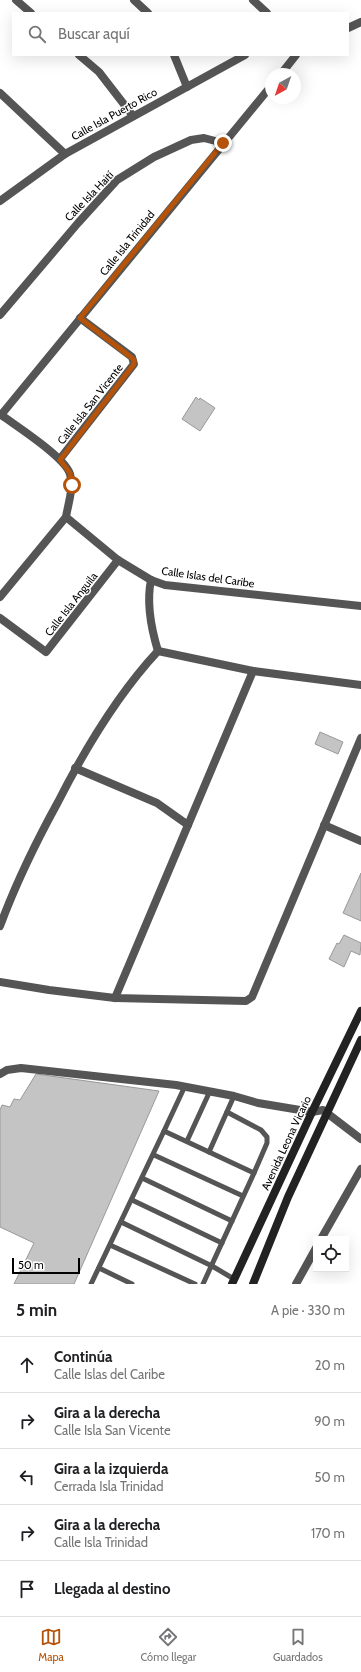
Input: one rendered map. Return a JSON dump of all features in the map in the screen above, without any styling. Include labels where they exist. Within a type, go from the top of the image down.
[{"type":"street","points":[[16,0],[30,12]]},
{"type":"street","points":[[134,0],[147,12]]},
{"type":"street","points":[[253,0],[266,12]]},
{"type":"street","points":[[349,28],[361,22]]},
{"type":"street","points":[[80,56],[98,72],[133,116]]},
{"type":"street","points":[[174,56],[187,87]]},
{"type":"street","name":"Calle Isla Puerto Rico","points":[[0,200],[65,154],[243,56]]},
{"type":"street","points":[[286,68],[295,56]]},
{"type":"street","points":[[0,93],[65,154]]},
{"type":"street","name":"Calle Isla Trinidad","points":[[0,414],[265,93]]},
{"type":"street","name":"Calle Isla Haití","points":[[0,315],[78,223],[117,180],[154,157],[191,140],[204,138],[223,143]]},
{"type":"street","name":"Calle Isla San Vicente","points":[[60,460],[134,364],[134,360],[80,318]]},
{"type":"street","points":[[0,414],[60,460],[70,473],[72,485],[66,518],[0,598]]},
{"type":"street","name":"Calle Islas del Caribe","points":[[66,518],[118,560],[151,580],[165,585],[361,606]]},
{"type":"street","name":"Calle Isla Anguila","points":[[0,618],[46,652],[118,560]]},
{"type":"street","points":[[151,580],[148,594],[149,605],[152,633],[158,651]]},
{"type":"street","points":[[158,651],[253,670],[361,685]]},
{"type":"street","points":[[0,926],[38,838],[75,768],[133,680],[158,651]]},
{"type":"street","points":[[115,998],[253,670]]},
{"type":"street","points":[[0,982],[115,998],[246,1001],[252,997],[361,738]]},
{"type":"street","points":[[75,768],[157,803],[188,825]]},
{"type":"street","points":[[324,825],[361,841]]},
{"type":"street","name":"Avenida Leona Vicario","points":[[233,1282],[361,1011]]},
{"type":"street","points":[[253,1284],[288,1197],[361,1040]]},
{"type":"street","points":[[0,1074],[7,1070],[21,1068],[185,1086],[234,1096],[258,1103],[312,1112],[316,1110],[327,1112],[361,1139]]},
{"type":"street","points":[[323,1236],[361,1169]]},
{"type":"street","points":[[296,1284],[313,1253]]},
{"type":"lane","points":[[91,1284],[185,1086]]},
{"type":"lane","points":[[187,1141],[210,1091]]},
{"type":"lane","points":[[209,1152],[234,1096]]},
{"type":"lane","points":[[203,1284],[267,1143],[267,1137],[261,1130],[227,1112]]},
{"type":"lane","points":[[164,1131],[254,1173]]},
{"type":"lane","points":[[154,1154],[243,1196]]},
{"type":"lane","points":[[142,1178],[232,1221]]},
{"type":"lane","points":[[132,1200],[222,1243]]},
{"type":"lane","points":[[121,1222],[212,1266],[233,1282]]},
{"type":"lane","points":[[110,1245],[195,1284]]},
{"type":"lane","points":[[99,1268],[132,1284]]},
{"type":"building","points":[[196,397],[215,408],[200,431],[182,419]]},
{"type":"building","points":[[320,732],[343,742],[338,754],[315,744]]},
{"type":"building","points":[[361,873],[361,921],[343,913]]},
{"type":"building","points":[[344,935],[361,943],[360,955],[351,951],[344,967],[329,959],[337,943],[339,944]]},
{"type":"building","points":[[36,1074],[159,1091],[74,1284],[14,1284],[34,1243],[0,1227],[0,1110],[2,1105],[10,1107],[14,1099],[20,1100]]},
{"type":"route","points":[[72,485],[70,473],[60,460],[134,364],[134,360],[132,358],[80,318],[223,143]]}]
